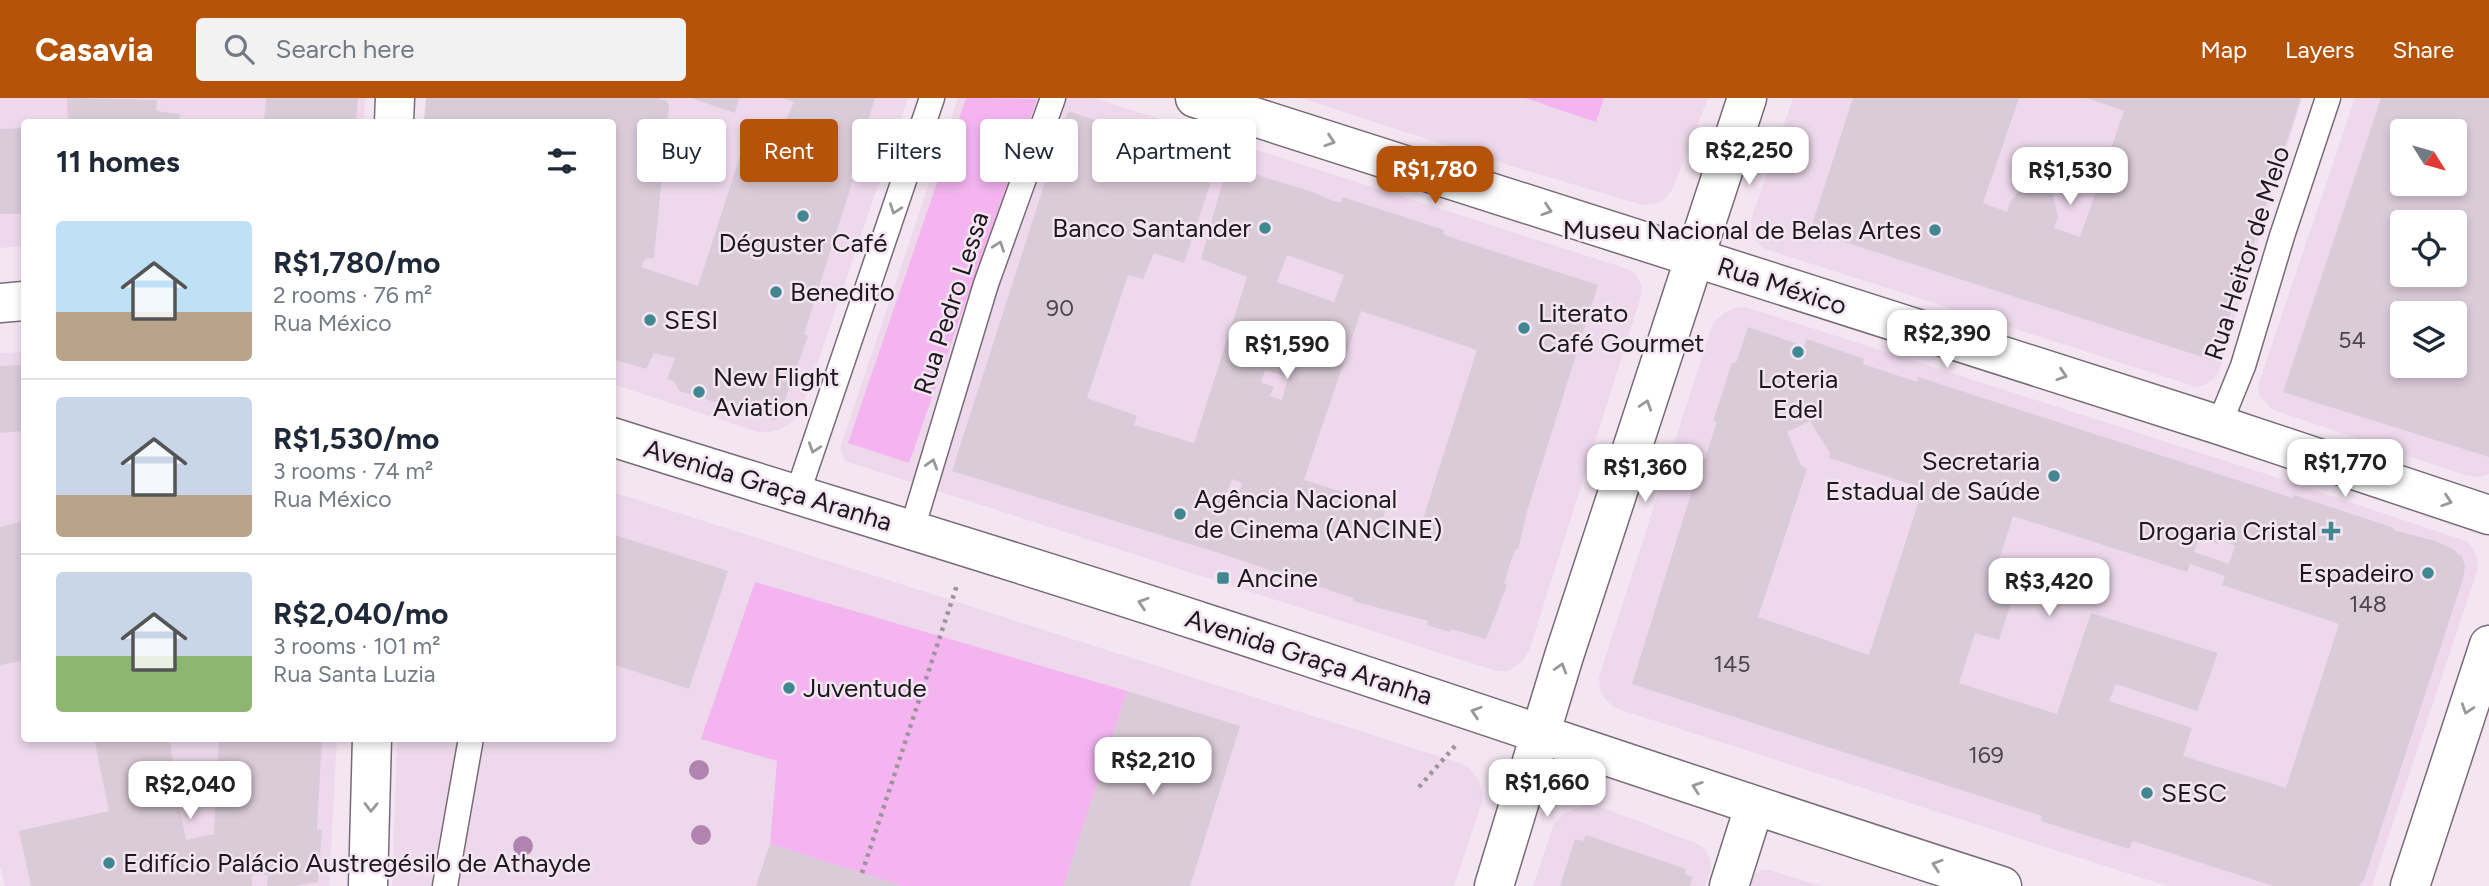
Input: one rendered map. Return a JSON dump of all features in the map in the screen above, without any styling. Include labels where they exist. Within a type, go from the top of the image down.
[{"type":"street","points":[[394,119],[395,98]]},
{"type":"street","name":"Rua México","points":[[1195,98],[2489,514]]},
{"type":"street","points":[[1494,886],[1747,98]]},
{"type":"street","points":[[0,303],[21,301]]},
{"type":"street","name":"Avenida Graça Aranha","points":[[616,438],[970,547],[1541,733],[1754,807],[2002,886]]},
{"type":"street","points":[[2410,886],[2489,645]]},
{"type":"street","points":[[368,886],[372,742]]},
{"type":"street","points":[[1729,886],[1754,807]]},
{"type":"lane","points":[[797,495],[932,98]]},
{"type":"lane","name":"Rua Pedro Lessa","points":[[912,529],[986,284],[1053,98]]},
{"type":"lane","name":"Rua Heitor de Melo","points":[[2219,425],[2243,366],[2328,98]]},
{"type":"lane","points":[[445,886],[470,742]]},
{"type":"path","points":[[862,873],[970,547]]},
{"type":"path","points":[[1419,787],[1483,714]]},
{"type":"shaded area","points":[[0,98],[365,98],[364,119],[21,119],[21,246],[0,248]]},
{"type":"shaded area","points":[[431,98],[908,98],[901,119],[852,119],[852,182],[879,182],[801,410],[793,421],[782,429],[758,432],[616,385],[616,119],[429,119]]},
{"type":"shaded area","points":[[958,98],[1094,98],[1160,119],[1092,119],[1092,182],[1256,182],[1256,150],[1628,269],[1636,275],[1642,293],[1529,651],[1524,659],[1507,671],[1496,671],[845,461],[840,448],[930,182],[966,182],[966,119],[951,119]]},
{"type":"shaded area","points":[[966,98],[1037,99],[1030,119],[980,119],[980,182],[1008,182],[909,463],[848,443],[937,182],[966,182],[966,119],[959,119]]},
{"type":"shaded area","points":[[1300,98],[1708,98],[1672,190],[1665,199],[1655,204],[1643,205]]},
{"type":"shaded area","points":[[1525,98],[1604,98],[1596,122]]},
{"type":"shaded area","name":"Museu Nacional de Belas Artes","points":[[1793,98],[2302,98],[2218,374],[2207,384],[2197,387],[1765,249],[1752,233],[1751,220]]},
{"type":"shaded area","points":[[2355,98],[2489,98],[2489,474],[2478,477],[2464,475],[2271,409],[2260,396],[2258,386]]},
{"type":"shaded area","points":[[1746,307],[2466,541],[2473,549],[2478,569],[2372,886],[2167,886],[1615,708],[1606,700],[1600,689],[1599,677],[1713,323],[1725,312]]},
{"type":"shaded area","points":[[21,352],[21,742],[337,742],[329,886],[5,886],[0,866],[0,353]]},
{"type":"shaded area","points":[[616,493],[1460,763],[1470,769],[1482,790],[1482,802],[1454,886],[392,886],[397,742],[616,742]]},
{"type":"shaded area","points":[[755,582],[1127,691],[1064,886],[901,886],[770,844],[777,761],[701,739]]},
{"type":"shaded area","points":[[1586,805],[1598,806],[1698,844],[1706,850],[1710,859],[1711,869],[1705,886],[1533,886],[1554,823],[1563,814]]},
{"type":"shaded area","points":[[1761,870],[1770,870],[1821,886],[1748,886],[1754,874]]},
{"type":"building","points":[[67,98],[157,100],[156,111],[180,114],[179,119],[68,119]]},
{"type":"building","points":[[266,98],[358,98],[356,119],[264,119]]},
{"type":"building","points":[[426,98],[657,98],[667,101],[668,119],[637,119],[637,182],[661,182],[654,258],[645,259],[641,267],[698,286],[740,156],[740,182],[838,182],[838,119],[787,119],[794,102],[783,98],[875,98],[868,119],[852,119],[850,178],[852,182],[804,334],[808,336],[778,419],[679,391],[675,382],[667,379],[675,358],[654,353],[646,369],[616,360],[616,119],[424,119]]},
{"type":"building","points":[[691,98],[739,98],[735,113]]},
{"type":"building","name":"Museu Nacional de Belas Artes","points":[[1853,98],[2019,98],[1983,203],[2007,212],[2010,202],[2019,191],[2030,185],[2041,187],[2053,194],[2058,217],[2054,228],[2080,237],[2124,111],[2086,98],[2301,98],[2215,361],[1810,231]]},
{"type":"building","points":[[2381,98],[2489,98],[2489,457],[2283,392]]},
{"type":"building","points":[[1068,111],[1092,119],[1092,182],[1211,182],[1184,263],[1154,253],[1143,279],[1128,275],[1087,398],[1137,416],[1134,425],[1194,443],[1247,277],[1201,259],[1223,182],[1256,182],[1256,175],[1333,201],[1341,202],[1343,197],[1444,230],[1443,234],[1450,237],[1598,285],[1528,508],[1518,549],[1515,550],[1504,583],[1507,585],[1486,639],[1427,625],[1428,621],[1353,601],[1353,598],[1219,553],[952,471],[1045,182],[1078,182],[1078,119],[1065,119]],"holes":[[[1287,255],[1344,275],[1334,302],[1277,282]],[[1361,311],[1477,350],[1419,531],[1383,518],[1386,506],[1304,480]],[[1265,370],[1288,377],[1282,400],[1270,396],[1274,387],[1261,382]],[[1232,479],[1242,483],[1235,506],[1224,502]]]},
{"type":"building","points":[[21,128],[21,214],[0,214],[0,129]]},
{"type":"building","points":[[1748,327],[1804,346],[1807,339],[1864,359],[1863,364],[1917,382],[1918,377],[2293,498],[2294,495],[2453,549],[2462,557],[2465,566],[2463,579],[2364,880],[2359,886],[2273,886],[2133,841],[2129,849],[2041,821],[2042,816],[1632,684],[1702,458],[1705,458],[1717,422],[1713,421],[1732,363],[1736,363]],"holes":[[[1810,421],[1830,453],[1829,458],[1923,488],[1869,655],[1758,617],[1807,469],[1801,465],[1787,432]],[[2013,516],[2187,572],[2190,564],[2225,576],[2222,585],[2339,624],[2286,788],[2183,756],[2192,728],[2109,701],[2116,684],[2197,711],[2218,653],[2091,613],[2057,714],[1959,683],[1975,633],[1999,640],[2020,574],[1997,566]],[[2199,537],[2218,544],[2220,540],[2235,546],[2229,564],[2194,552]]]},
{"type":"building","points":[[21,365],[21,431],[0,433],[0,366]]},
{"type":"building","points":[[21,522],[21,661],[0,665],[0,527]]},
{"type":"building","points":[[616,535],[728,571],[689,689],[616,665]]},
{"type":"building","points":[[1127,691],[1240,726],[1190,886],[1064,886]]},
{"type":"building","points":[[95,742],[170,742],[186,840],[214,834],[219,742],[322,742],[317,830],[322,830],[318,882],[295,886],[267,886],[268,875],[252,875],[252,886],[31,886],[19,831],[109,811]]},
{"type":"building","points":[[1586,835],[1686,869],[1685,874],[1693,877],[1690,886],[1560,886],[1575,839],[1583,841]]},
{"type":"building","points":[[770,844],[900,885],[756,886]]},
{"type":"place","name":"Déguster Café","points":[[803,216]]},
{"type":"place","name":"Banco Santander","points":[[1265,228]]},
{"type":"place","name":"Museu Nacional de Belas Artes","points":[[1935,230]]},
{"type":"place","name":"Benedito","points":[[776,292]]},
{"type":"place","name":"SESI","points":[[650,320]]},
{"type":"place","name":"Literato Café Gourmet","points":[[1524,328]]},
{"type":"place","name":"Loteria Edel","points":[[1798,352]]},
{"type":"place","name":"New Flight Aviation","points":[[699,392]]},
{"type":"place","name":"Secretaria Estadual de Saúde","points":[[2054,476]]},
{"type":"place","name":"Agência Nacional de Cinema (ANCINE)","points":[[1180,514]]},
{"type":"place","name":"Drogaria Cristal","points":[[2331,531]]},
{"type":"place","name":"Espadeiro","points":[[2428,573]]},
{"type":"place","name":"Ancine","points":[[1223,578]]},
{"type":"place","name":"Juventude","points":[[789,688]]},
{"type":"place","name":"SESC","points":[[2147,793]]},
{"type":"place","name":"Edifício Palácio Austregésilo de Athayde","points":[[109,863]]}]
